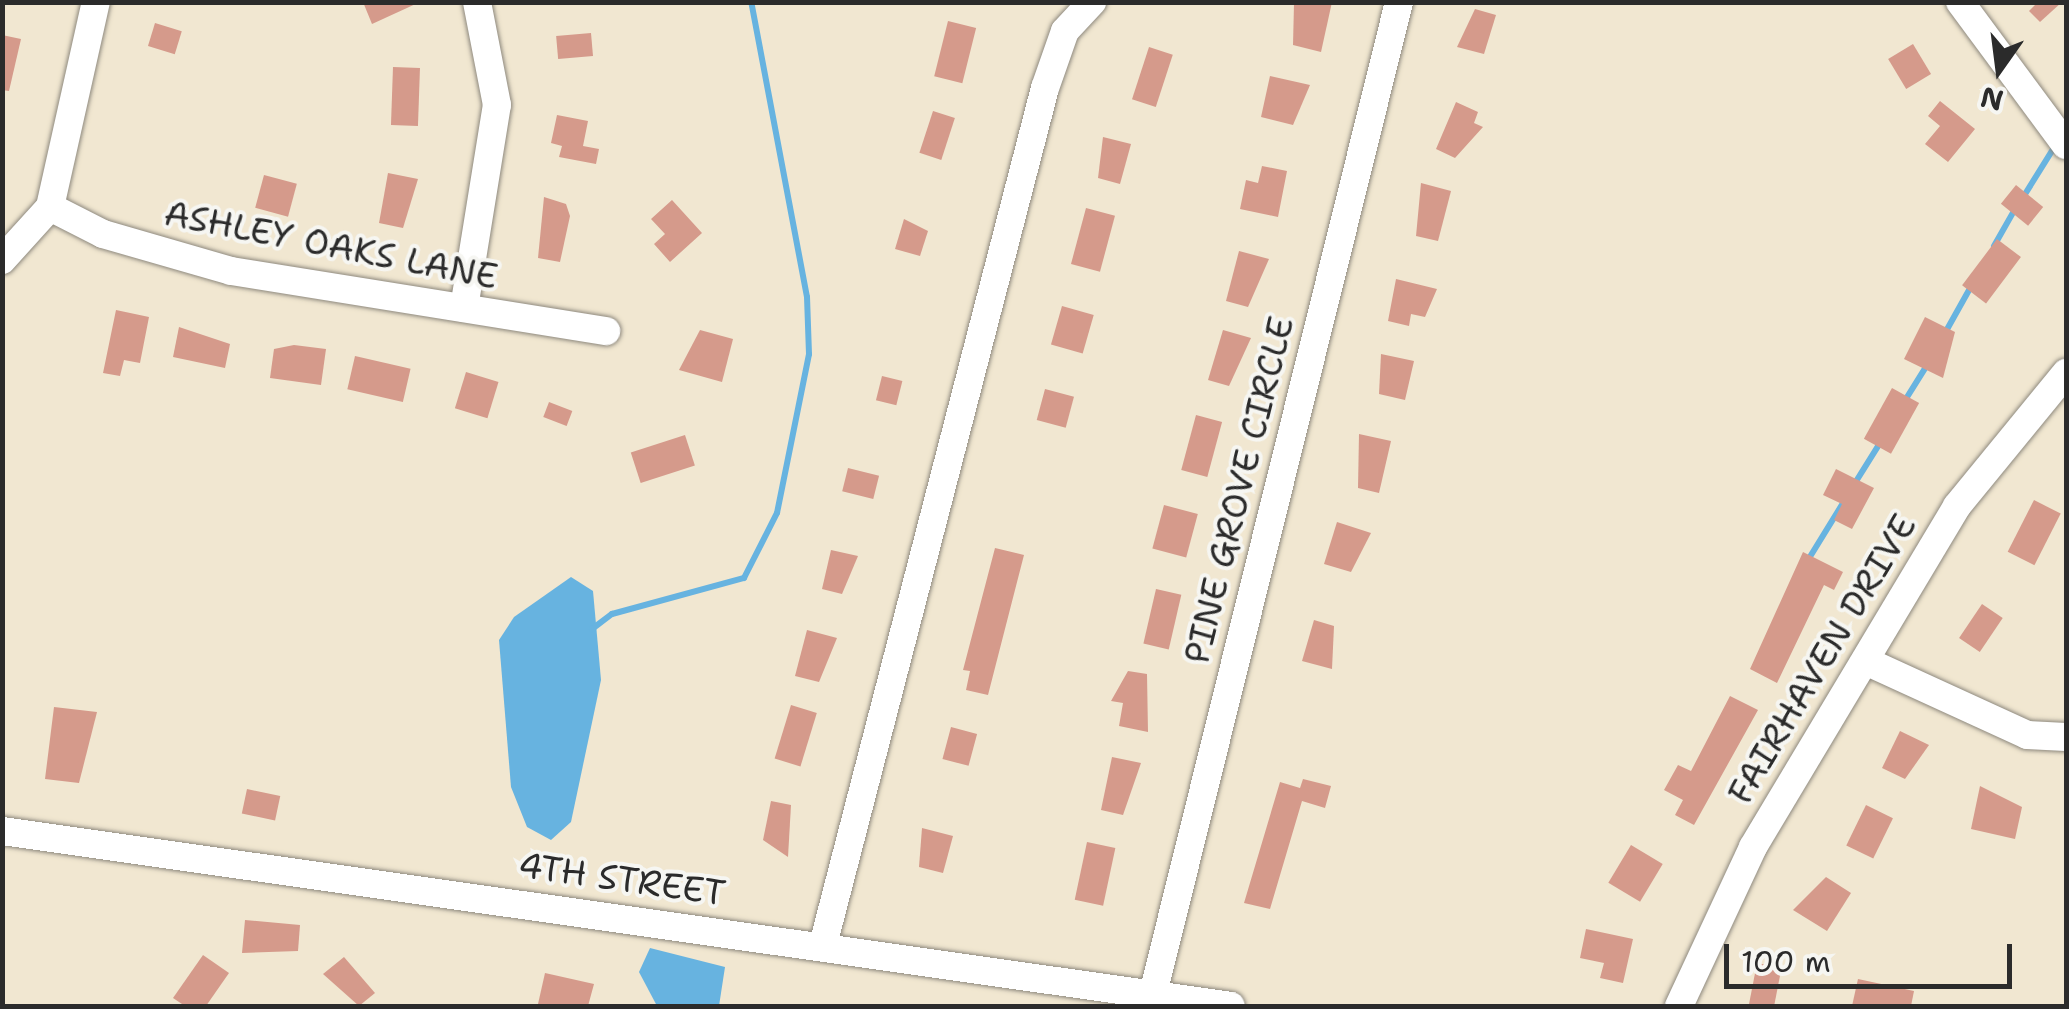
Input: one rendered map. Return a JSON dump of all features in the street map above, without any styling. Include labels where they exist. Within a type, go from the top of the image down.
[{"type":"street","points":[[2,260],[50,206],[96,2]]},
{"type":"street","points":[[464,308],[497,106],[477,2]]},
{"type":"street","points":[[822,945],[1045,88],[1066,32],[1092,2]]},
{"type":"street","name":"PINE GROVE CIRCLE","points":[[1151,1001],[1399,2]]},
{"type":"street","points":[[1960,2],[2066,145]]},
{"type":"street","name":"ASHLEY OAKS LANE","points":[[50,206],[103,234],[230,271],[606,331]]},
{"type":"street","name":"FAIRHAVEN DRIVE","points":[[1679,1006],[1753,847],[1870,662],[1957,506],[2066,373]]},
{"type":"street","points":[[1870,662],[2026,734],[2066,737]]},
{"type":"street","name":"4TH STREET","points":[[2,831],[822,945],[1151,1001],[1231,1006]]},
{"type":"water","points":[[571,577],[593,591],[601,680],[571,822],[551,840],[527,827],[511,787],[499,640],[514,617]]},
{"type":"water","points":[[650,948],[725,967],[719,1006],[657,1006],[639,972]]},
{"type":"building","points":[[363,2],[420,2],[372,24]]},
{"type":"building","points":[[1332,2],[1321,52],[1293,45],[1294,4]]},
{"type":"building","points":[[2038,2],[2062,2],[2040,22],[2029,11]]},
{"type":"building","points":[[1475,9],[1496,15],[1484,54],[1457,47]]},
{"type":"building","points":[[948,21],[976,28],[962,83],[934,76]]},
{"type":"building","points":[[155,23],[182,31],[175,54],[148,46]]},
{"type":"building","points":[[591,33],[593,56],[558,59],[556,36]]},
{"type":"building","points":[[2,35],[21,39],[9,91],[2,90]]},
{"type":"building","points":[[1913,44],[1931,74],[1906,89],[1888,59]]},
{"type":"building","points":[[1149,47],[1173,55],[1156,107],[1132,99]]},
{"type":"building","points":[[393,67],[420,68],[418,126],[391,125]]},
{"type":"building","points":[[1270,76],[1310,85],[1293,125],[1261,117]]},
{"type":"building","points":[[1940,101],[1975,129],[1948,162],[1925,144],[1940,126],[1928,116]]},
{"type":"building","points":[[1456,102],[1478,112],[1474,123],[1483,127],[1455,158],[1436,149]]},
{"type":"building","points":[[933,111],[955,118],[941,160],[919,153]]},
{"type":"building","points":[[557,115],[588,121],[583,146],[599,149],[596,164],[559,157],[562,146],[551,143]]},
{"type":"building","points":[[1103,137],[1131,144],[1120,184],[1098,178]]},
{"type":"building","points":[[1262,166],[1287,171],[1278,217],[1240,209],[1246,180],[1258,183]]},
{"type":"building","points":[[388,173],[418,179],[403,228],[379,223]]},
{"type":"building","points":[[264,175],[297,184],[288,217],[255,208]]},
{"type":"building","points":[[1421,183],[1451,191],[1438,241],[1416,236]]},
{"type":"building","points":[[2016,185],[2043,207],[2028,226],[2001,204]]},
{"type":"building","points":[[544,197],[566,204],[570,216],[560,262],[538,258]]},
{"type":"building","points":[[672,200],[702,233],[670,262],[654,244],[665,234],[651,219]]},
{"type":"building","points":[[1086,208],[1115,216],[1100,272],[1071,264]]},
{"type":"building","points":[[904,219],[928,231],[920,256],[895,249]]},
{"type":"building","points":[[1997,239],[2021,257],[1986,303],[1962,285]]},
{"type":"building","points":[[1239,251],[1269,259],[1248,307],[1226,301]]},
{"type":"building","points":[[1396,279],[1437,289],[1425,317],[1411,314],[1409,326],[1388,321]]},
{"type":"building","points":[[1062,306],[1094,315],[1083,354],[1051,344]]},
{"type":"building","points":[[116,310],[149,317],[140,363],[124,360],[120,376],[103,373]]},
{"type":"building","points":[[1925,317],[1955,332],[1943,378],[1904,359]]},
{"type":"building","points":[[179,327],[230,344],[225,368],[173,357]]},
{"type":"building","points":[[700,330],[733,339],[722,382],[679,370]]},
{"type":"building","points":[[1223,330],[1251,338],[1229,386],[1208,380]]},
{"type":"building","points":[[294,345],[326,349],[321,385],[270,378],[274,349]]},
{"type":"building","points":[[1381,354],[1414,361],[1405,400],[1379,394]]},
{"type":"building","points":[[355,356],[411,369],[403,402],[347,389]]},
{"type":"building","points":[[466,372],[499,382],[487,418],[455,408]]},
{"type":"building","points":[[882,376],[902,381],[896,405],[876,400]]},
{"type":"building","points":[[1892,388],[1919,403],[1891,454],[1864,439]]},
{"type":"building","points":[[1045,389],[1074,397],[1066,428],[1037,420]]},
{"type":"building","points":[[549,402],[572,411],[567,426],[543,417]]},
{"type":"building","points":[[1196,415],[1222,422],[1207,477],[1181,470]]},
{"type":"building","points":[[1359,434],[1391,441],[1379,493],[1358,488]]},
{"type":"building","points":[[685,435],[695,465],[641,483],[631,453]]},
{"type":"building","points":[[848,468],[879,476],[873,499],[842,491]]},
{"type":"building","points":[[1836,469],[1874,488],[1852,529],[1834,520],[1842,504],[1823,495]]},
{"type":"building","points":[[2034,500],[2061,514],[2034,565],[2008,552]]},
{"type":"building","points":[[1164,505],[1198,514],[1186,558],[1152,548]]},
{"type":"building","points":[[1337,522],[1371,533],[1351,572],[1324,564]]},
{"type":"building","points":[[995,548],[1024,555],[988,695],[966,690],[970,671],[963,670]]},
{"type":"building","points":[[831,550],[858,556],[842,594],[822,589]]},
{"type":"building","points":[[1803,552],[1843,572],[1834,590],[1824,585],[1777,683],[1750,669]]},
{"type":"building","points":[[1156,589],[1181,595],[1169,649],[1143,644]]},
{"type":"building","points":[[1982,604],[2003,618],[1980,652],[1959,638]]},
{"type":"building","points":[[1314,620],[1334,626],[1332,669],[1302,661]]},
{"type":"building","points":[[807,630],[837,638],[819,682],[795,676]]},
{"type":"building","points":[[1128,671],[1147,674],[1148,732],[1119,726],[1123,703],[1111,701]]},
{"type":"building","points":[[1730,696],[1758,710],[1694,825],[1675,815],[1683,800],[1664,790],[1678,765],[1691,771]]},
{"type":"building","points":[[791,705],[817,713],[800,766],[775,759]]},
{"type":"building","points":[[54,707],[97,712],[79,783],[45,779]]},
{"type":"building","points":[[951,727],[977,734],[969,766],[942,759]]},
{"type":"building","points":[[1900,731],[1929,745],[1905,779],[1882,768]]},
{"type":"building","points":[[1112,757],[1141,763],[1123,815],[1101,810]]},
{"type":"building","points":[[1303,779],[1331,786],[1325,808],[1302,801],[1270,909],[1244,903],[1280,782],[1300,788]]},
{"type":"building","points":[[1980,786],[2022,807],[2015,839],[1971,829]]},
{"type":"building","points":[[247,789],[280,796],[275,821],[242,813]]},
{"type":"building","points":[[771,801],[791,805],[788,857],[763,840]]},
{"type":"building","points":[[1866,805],[1893,818],[1873,859],[1846,845]]},
{"type":"building","points":[[922,828],[953,836],[943,873],[919,867]]},
{"type":"building","points":[[1087,842],[1115,848],[1103,906],[1075,900]]},
{"type":"building","points":[[1631,845],[1663,864],[1640,902],[1608,883]]},
{"type":"building","points":[[1826,877],[1851,893],[1827,931],[1793,910]]},
{"type":"building","points":[[245,920],[300,925],[298,951],[242,953]]},
{"type":"building","points":[[1586,929],[1633,939],[1623,983],[1600,978],[1604,963],[1580,958]]},
{"type":"building","points":[[203,955],[229,973],[206,1006],[185,1006],[173,998]]},
{"type":"building","points":[[344,957],[375,993],[359,1006],[323,974]]},
{"type":"building","points":[[1757,963],[1782,968],[1774,1006],[1749,1004]]},
{"type":"building","points":[[545,973],[594,984],[588,1006],[538,1004]]},
{"type":"building","points":[[1858,979],[1914,991],[1911,1006],[1852,1006]]},
{"type":"waterway","points":[[592,629],[612,614],[744,578],[777,513],[809,354],[807,297],[751,2]]},
{"type":"waterway","points":[[2022,199],[2055,146]]},
{"type":"waterway","points":[[1994,246],[2015,209]]},
{"type":"waterway","points":[[1945,333],[1973,283]]},
{"type":"waterway","points":[[1904,402],[1929,362]]},
{"type":"waterway","points":[[1855,483],[1880,443]]},
{"type":"waterway","points":[[1808,560],[1843,503]]}]
